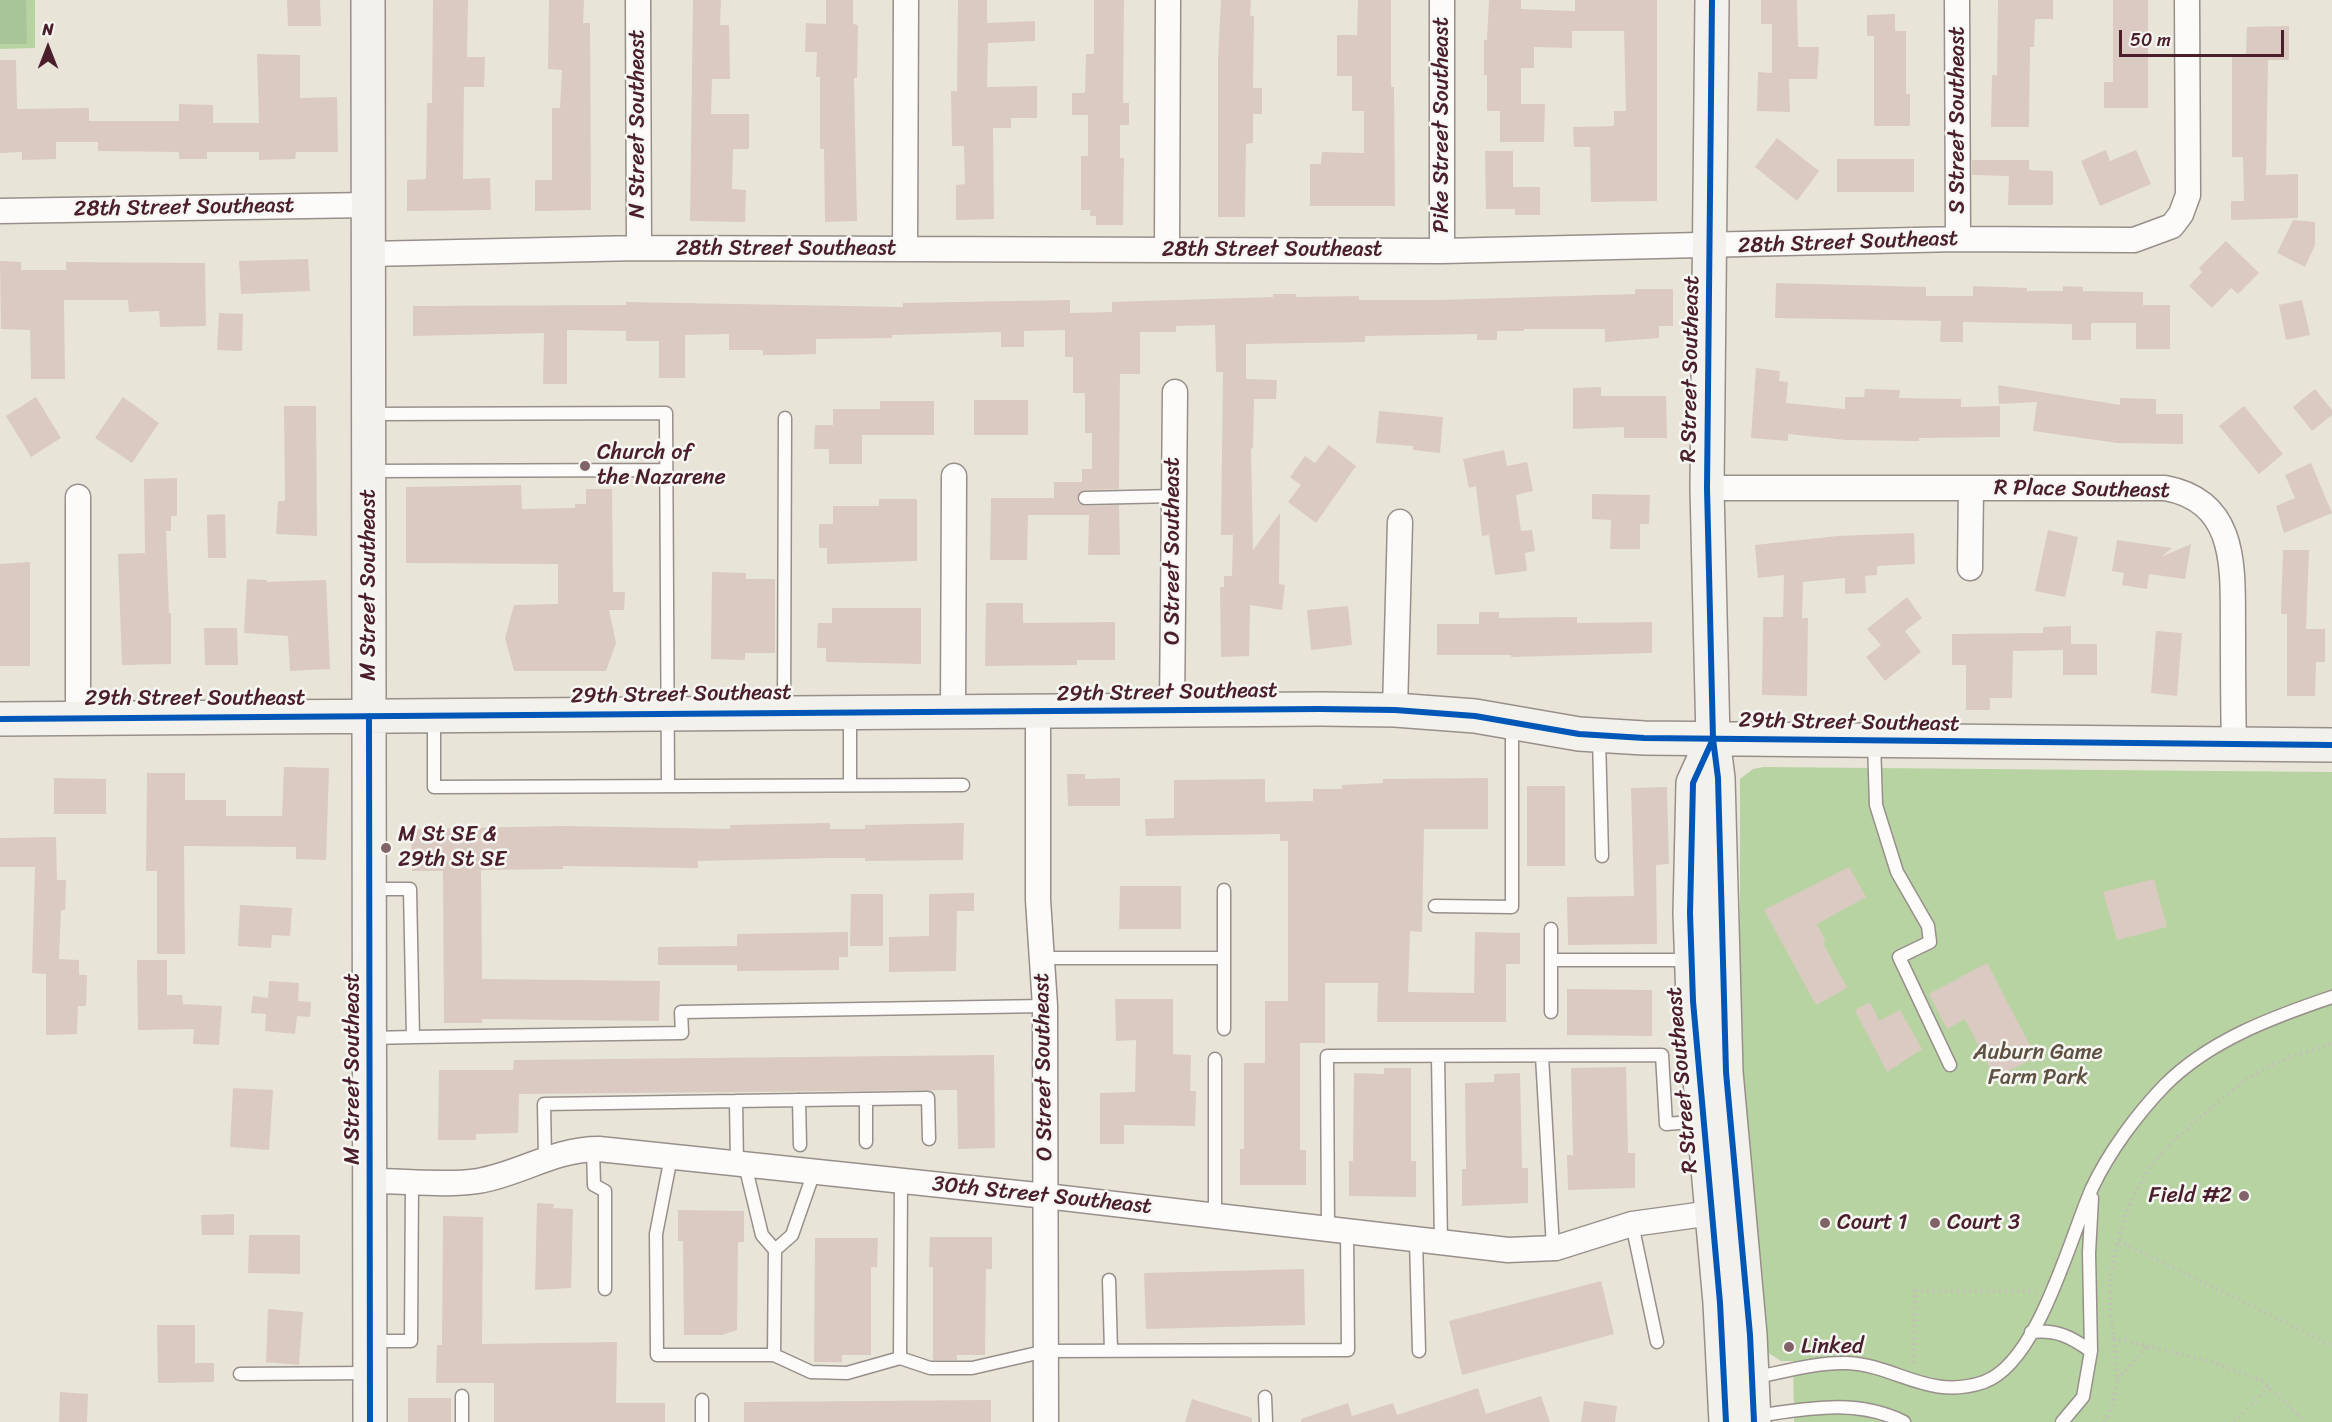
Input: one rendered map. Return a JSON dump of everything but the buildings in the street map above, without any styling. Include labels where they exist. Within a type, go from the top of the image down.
[{"type":"street","name":"M Street Southeast","points":[[369,0],[367,205],[369,254],[370,1422]]},
{"type":"street","name":"N Street Southeast","points":[[638,0],[639,248]]},
{"type":"street","points":[[905,249],[906,0]]},
{"type":"street","points":[[1167,250],[1168,0]]},
{"type":"street","name":"Pike Street Southeast","points":[[1442,0],[1442,251]]},
{"type":"street","name":"R Street Southeast","points":[[1712,0],[1707,488],[1713,739],[1718,796],[1726,1072],[1753,1378],[1740,1414]]},
{"type":"street","name":"S Street Southeast","points":[[1957,0],[1958,239]]},
{"type":"street","name":"28th Street Southeast","points":[[369,254],[639,248],[1442,251],[1711,247],[1958,239],[2134,240],[2172,226],[2181,214],[2188,195],[2187,0]]},
{"type":"street","name":"28th Street Southeast","points":[[0,211],[367,205]]},
{"type":"street","name":"O Street Southeast","points":[[1172,711],[1174,392]]},
{"type":"street","points":[[953,712],[954,476]]},
{"type":"street","name":"R Place Southeast","points":[[1707,488],[2165,488],[2195,497],[2205,505],[2222,529],[2232,561],[2234,745]]},
{"type":"street","points":[[1970,568],[1971,488]]},
{"type":"street","points":[[78,496],[78,718]]},
{"type":"street","points":[[1395,710],[1400,522]]},
{"type":"street","name":"29th Street Southeast","points":[[0,719],[784,712],[1038,713],[1395,710],[1512,722],[1599,735],[1713,739],[2332,745]]},
{"type":"street","name":"O Street Southeast","points":[[1038,713],[1038,900],[1045,1006],[1046,1422]]},
{"type":"street","name":"R Street Southeast","points":[[1713,739],[1693,783],[1691,960],[1712,1213],[1740,1414]]},
{"type":"street","name":"30th Street Southeast","points":[[371,1181],[477,1181],[507,1174],[545,1158],[576,1150],[593,1149],[1046,1196],[1508,1250],[1552,1248],[1632,1224],[1712,1213]]},
{"type":"lane","points":[[369,414],[666,413],[668,786]]},
{"type":"lane","points":[[784,712],[785,418]]},
{"type":"lane","points":[[369,471],[666,470]]},
{"type":"lane","points":[[1085,498],[1174,496]]},
{"type":"lane","points":[[850,712],[850,785]]},
{"type":"lane","points":[[434,716],[434,787],[963,785]]},
{"type":"lane","points":[[1435,906],[1512,907],[1512,722]]},
{"type":"lane","points":[[1599,735],[1602,856]]},
{"type":"lane","points":[[1874,741],[1876,805],[1897,872],[1928,926],[1930,942],[1899,957],[1950,1065]]},
{"type":"lane","points":[[370,889],[410,889],[413,1037]]},
{"type":"lane","points":[[1224,890],[1224,1029]]},
{"type":"lane","points":[[1551,929],[1551,1012]]},
{"type":"lane","points":[[1042,958],[1224,958]]},
{"type":"lane","points":[[1551,960],[1691,960]]},
{"type":"lane","points":[[1753,1378],[1848,1363],[1942,1388],[1985,1381],[2006,1369],[2031,1332],[2051,1291],[2092,1187],[2140,1115],[2166,1085],[2195,1060],[2236,1034],[2332,997]]},
{"type":"lane","points":[[370,1038],[682,1033],[681,1012],[1045,1006]]},
{"type":"lane","points":[[671,1157],[656,1234],[657,1355],[774,1355],[811,1372],[847,1373],[900,1358],[930,1368],[972,1368],[1046,1351],[1348,1350],[1337,1231],[1327,1056],[1662,1055],[1666,1124],[1704,1121]]},
{"type":"lane","points":[[1438,1056],[1441,1243]]},
{"type":"lane","points":[[1542,1056],[1552,1248]]},
{"type":"lane","points":[[1215,1059],[1215,1216]]},
{"type":"lane","points":[[545,1158],[544,1104],[928,1098],[929,1139]]},
{"type":"lane","points":[[866,1099],[866,1142]]},
{"type":"lane","points":[[799,1100],[800,1144]]},
{"type":"lane","points":[[736,1101],[741,1164],[762,1235],[775,1250],[774,1355]]},
{"type":"lane","points":[[593,1149],[594,1185],[605,1191],[605,1289]]},
{"type":"lane","points":[[775,1250],[792,1235],[814,1172]]},
{"type":"lane","points":[[240,1374],[370,1357],[411,1341],[412,1181]]},
{"type":"lane","points":[[900,1358],[901,1181]]},
{"type":"lane","points":[[2062,1422],[2084,1397],[2091,1351],[2092,1187]]},
{"type":"lane","points":[[1632,1224],[1657,1342]]},
{"type":"lane","points":[[1416,1240],[1419,1351]]},
{"type":"lane","points":[[1109,1280],[1111,1351]]},
{"type":"lane","points":[[2031,1332],[2047,1330],[2064,1334],[2091,1351]]},
{"type":"lane","points":[[462,1396],[462,1422]]},
{"type":"lane","points":[[1265,1397],[1266,1422]]},
{"type":"lane","points":[[702,1400],[702,1422]]},
{"type":"lane","points":[[1740,1414],[1843,1406],[1884,1413],[1904,1422]]},
{"type":"path","points":[[2106,1421],[2113,1408],[2117,1380],[2111,1278],[2119,1241],[2137,1190],[2152,1164],[2172,1141],[2236,1086],[2275,1063],[2332,1044]]},
{"type":"path","points":[[2119,1241],[2332,1345]]},
{"type":"path","points":[[1914,1382],[1915,1291],[2051,1291]]},
{"type":"path","points":[[2113,1338],[2213,1362],[2264,1382],[2305,1422]]},
{"type":"path","points":[[2117,1380],[2147,1346]]},
{"type":"path","points":[[2237,1421],[2269,1388]]},
{"type":"green space","points":[[0,0],[35,0],[35,48],[0,49]]},
{"type":"green space","points":[[0,0],[26,0],[27,44],[0,44]]},
{"type":"green space","name":"Auburn Game Farm Park","points":[[1763,767],[2332,772],[2332,1422],[1794,1422],[1793,1361],[1781,1361],[1767,1352],[1740,1036],[1740,779],[1753,769]]},
{"type":"cycle path","points":[[1712,0],[1707,488],[1713,739],[1718,778],[1726,1072],[1750,1335],[1754,1422]]},
{"type":"cycle path","points":[[0,719],[1320,709],[1395,710],[1475,716],[1579,734],[1644,738],[2332,745]]},
{"type":"cycle path","points":[[369,716],[370,1422]]},
{"type":"cycle path","points":[[1713,739],[1693,783],[1690,913],[1693,1001],[1720,1303],[1726,1422]]},
{"type":"place","name":"Church of the Nazarene","points":[[585,466]]},
{"type":"place","name":"M St SE & 29th St SE","points":[[386,848]]},
{"type":"place","name":"Field #2","points":[[2244,1196]]},
{"type":"place","name":"Court 1","points":[[1825,1223]]},
{"type":"place","name":"Court 3","points":[[1935,1223]]},
{"type":"place","name":"Linked","points":[[1789,1347]]}]
